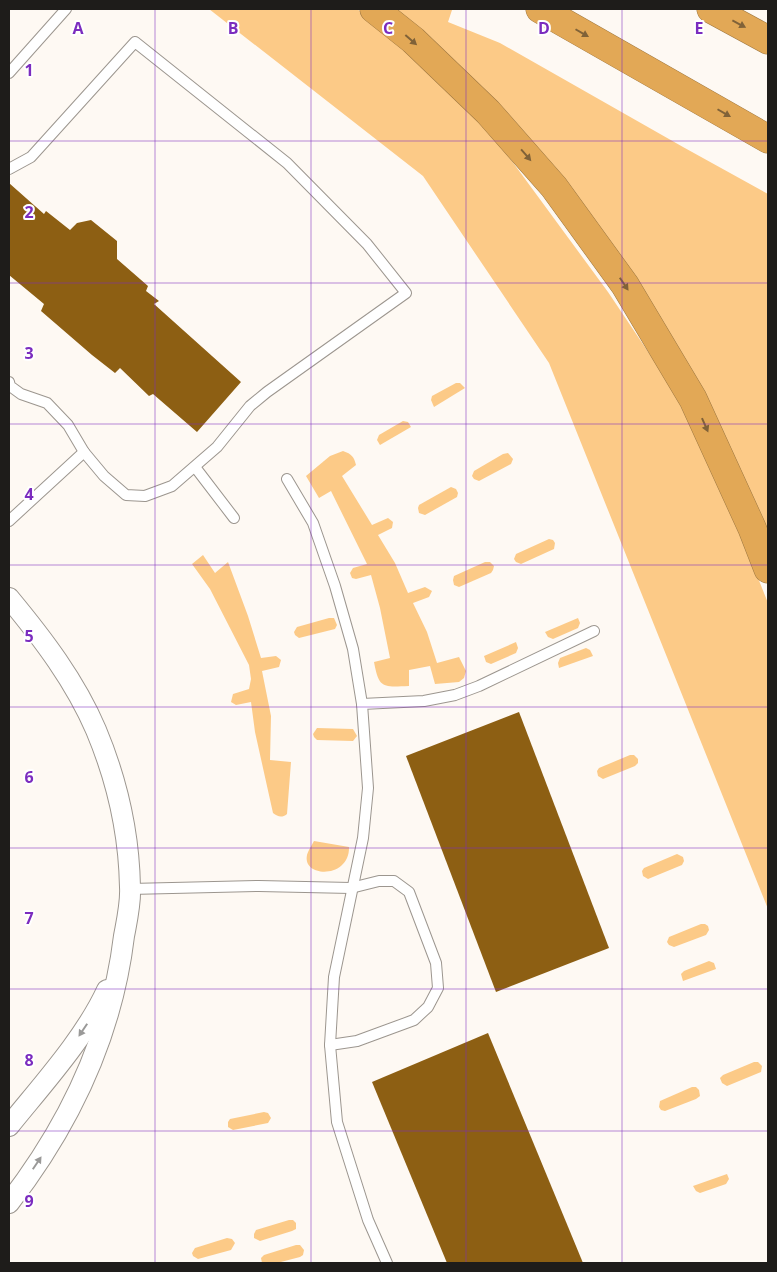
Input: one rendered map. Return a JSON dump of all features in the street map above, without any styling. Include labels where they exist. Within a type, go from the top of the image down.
[{"type":"highway","points":[[374,9],[413,40],[488,112],[554,187],[625,285],[693,399],[752,528],[768,569]]},
{"type":"highway","points":[[540,9],[768,138]]},
{"type":"highway","points":[[711,9],[768,40]]},
{"type":"street","points":[[9,598],[43,640],[67,674],[96,729],[114,778],[126,833],[130,889],[122,956],[109,1012],[93,1060],[72,1107],[45,1152],[9,1203]]},
{"type":"street","points":[[9,1126],[68,1052],[101,1002],[122,956]]},
{"type":"lane","points":[[9,73],[66,9]]},
{"type":"lane","points":[[9,169],[31,157],[135,42],[287,163],[367,244],[406,293],[250,406],[217,447],[172,486],[145,496],[126,496],[104,476],[84,452],[68,425],[47,403],[21,394],[9,382]]},
{"type":"lane","points":[[9,521],[84,452]]},
{"type":"lane","points":[[195,467],[234,518]]},
{"type":"lane","points":[[287,479],[313,523],[336,586],[353,649],[362,704],[368,788],[363,838],[351,888],[334,977],[330,1045],[337,1122],[368,1220],[387,1263]]},
{"type":"lane","points":[[362,704],[424,701],[455,695],[479,686],[594,631]]},
{"type":"lane","points":[[130,889],[259,886],[351,888],[379,881],[394,882],[409,892],[436,963],[438,988],[428,1007],[414,1020],[356,1041],[330,1045]]},
{"type":"shaded area","points":[[209,9],[357,9],[391,33],[481,119],[608,292],[669,383],[722,488],[768,603],[768,909],[549,363],[423,176]]},
{"type":"shaded area","points":[[395,9],[452,10],[448,22],[500,43],[768,194],[768,547],[646,297],[514,120],[413,23]]},
{"type":"shaded area","points":[[456,383],[460,383],[465,388],[434,407],[431,400],[432,396]]},
{"type":"shaded area","points":[[403,421],[408,422],[411,427],[380,445],[377,440],[379,435]]},
{"type":"shaded area","points":[[343,451],[352,456],[356,465],[342,476],[372,525],[388,518],[393,522],[392,528],[378,535],[395,563],[408,593],[425,587],[432,591],[429,597],[413,603],[427,632],[437,663],[459,657],[466,671],[464,678],[459,682],[435,684],[430,666],[409,670],[409,686],[388,686],[380,682],[374,662],[390,658],[371,575],[356,579],[352,578],[350,573],[353,568],[367,564],[331,491],[319,498],[306,476],[330,456]]},
{"type":"shaded area","points":[[508,453],[513,459],[511,464],[479,481],[474,479],[472,476],[474,471]]},
{"type":"shaded area","points":[[451,487],[456,489],[457,497],[425,515],[419,513],[419,505]]},
{"type":"shaded area","points":[[549,539],[555,543],[554,549],[521,564],[514,559],[516,554]]},
{"type":"shaded area","points":[[203,555],[215,573],[228,562],[261,658],[276,656],[281,660],[279,667],[262,671],[271,716],[270,760],[291,762],[287,814],[283,816],[273,813],[255,732],[251,702],[236,705],[231,702],[233,694],[249,689],[251,679],[249,665],[210,589],[192,564]]},
{"type":"shaded area","points":[[485,562],[490,562],[494,566],[491,573],[459,587],[454,585],[454,576]]},
{"type":"shaded area","points":[[334,618],[337,625],[335,629],[299,638],[295,635],[294,632],[297,627]]},
{"type":"shaded area","points":[[578,618],[580,623],[578,628],[553,639],[548,637],[545,632]]},
{"type":"shaded area","points":[[516,642],[518,648],[516,653],[491,664],[486,662],[484,656]]},
{"type":"shaded area","points":[[586,648],[590,650],[593,656],[559,668],[560,658]]},
{"type":"shaded area","points":[[317,728],[353,729],[357,736],[353,741],[317,740],[313,734]]},
{"type":"shaded area","points":[[634,755],[638,759],[638,763],[635,766],[603,779],[598,776],[597,771],[599,768]]},
{"type":"shaded area","points":[[314,841],[349,847],[347,857],[342,865],[335,870],[326,872],[312,868],[307,863],[307,855]]},
{"type":"shaded area","points":[[677,854],[683,857],[682,865],[648,879],[643,876],[642,871],[644,868]]},
{"type":"shaded area","points":[[701,924],[708,926],[709,930],[706,935],[674,947],[667,942],[669,937]]},
{"type":"shaded area","points":[[709,961],[714,963],[716,969],[683,981],[681,974],[684,971]]},
{"type":"shaded area","points":[[758,1062],[762,1066],[761,1072],[727,1086],[722,1083],[720,1078],[723,1075]]},
{"type":"shaded area","points":[[696,1087],[699,1090],[700,1096],[665,1111],[661,1110],[659,1107],[660,1101]]},
{"type":"shaded area","points":[[264,1112],[268,1113],[271,1118],[268,1123],[233,1130],[228,1127],[230,1119]]},
{"type":"shaded area","points":[[727,1174],[729,1179],[726,1184],[700,1193],[693,1186]]},
{"type":"shaded area","points":[[293,1220],[296,1223],[296,1229],[260,1241],[254,1238],[256,1230]]},
{"type":"shaded area","points":[[227,1238],[232,1239],[235,1243],[231,1250],[198,1259],[193,1256],[192,1253],[195,1248]]},
{"type":"shaded area","points":[[300,1245],[304,1250],[303,1255],[300,1257],[277,1263],[262,1263],[261,1258],[264,1255]]},
{"type":"building","points":[[9,183],[44,214],[46,211],[70,230],[77,223],[91,220],[117,241],[117,259],[148,286],[146,291],[159,301],[154,304],[241,382],[197,432],[153,394],[149,396],[120,368],[115,373],[92,355],[41,311],[44,304],[9,275]]},
{"type":"building","points":[[519,712],[609,948],[496,992],[406,756]]},
{"type":"building","points":[[488,1033],[583,1263],[447,1263],[372,1082]]}]
